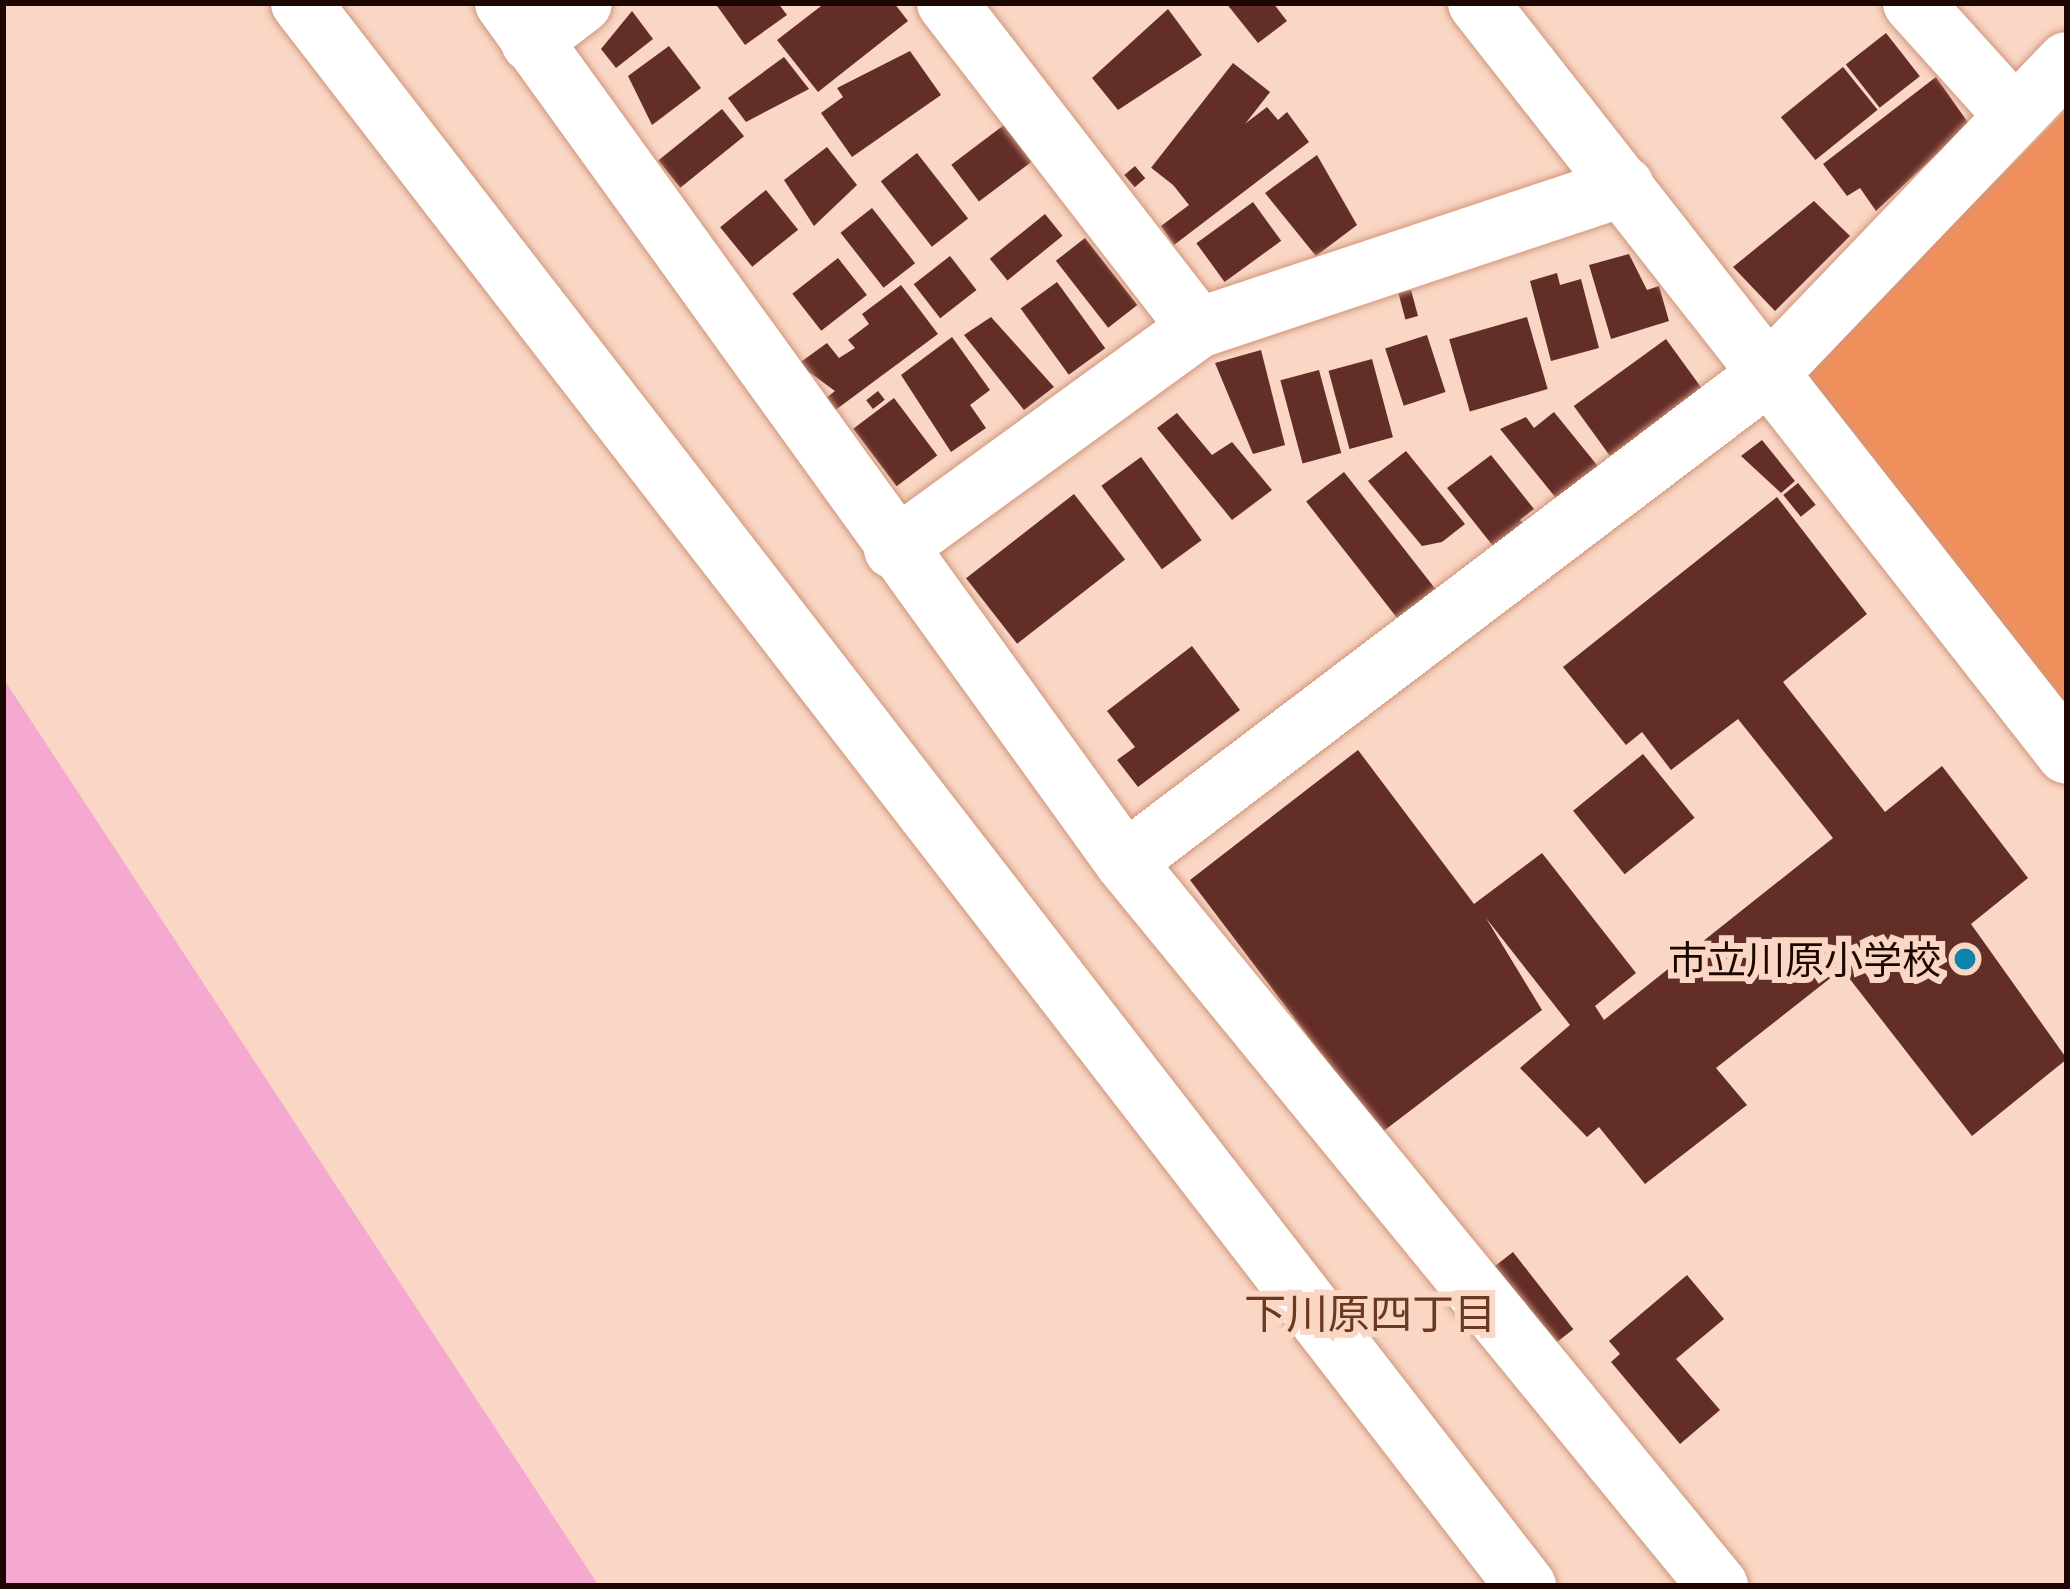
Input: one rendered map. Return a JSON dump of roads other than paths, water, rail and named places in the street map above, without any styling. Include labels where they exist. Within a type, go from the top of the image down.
[{"type":"street","points":[[301,3],[1526,1586]]},
{"type":"street","points":[[582,3],[518,23],[894,550],[1125,862],[1718,1586]]},
{"type":"street","points":[[947,3],[1198,328]]},
{"type":"street","points":[[1478,3],[2067,754]]},
{"type":"street","points":[[1913,3],[2015,116]]},
{"type":"street","points":[[1125,862],[1766,376],[2067,62]]},
{"type":"street","points":[[894,550],[1198,328],[1624,186]]},
{"type":"place","name":"市立川原小学校","points":[[1965,959]]},
{"type":"district","name":"下川原四丁目","points":[[1370,1312]]}]
